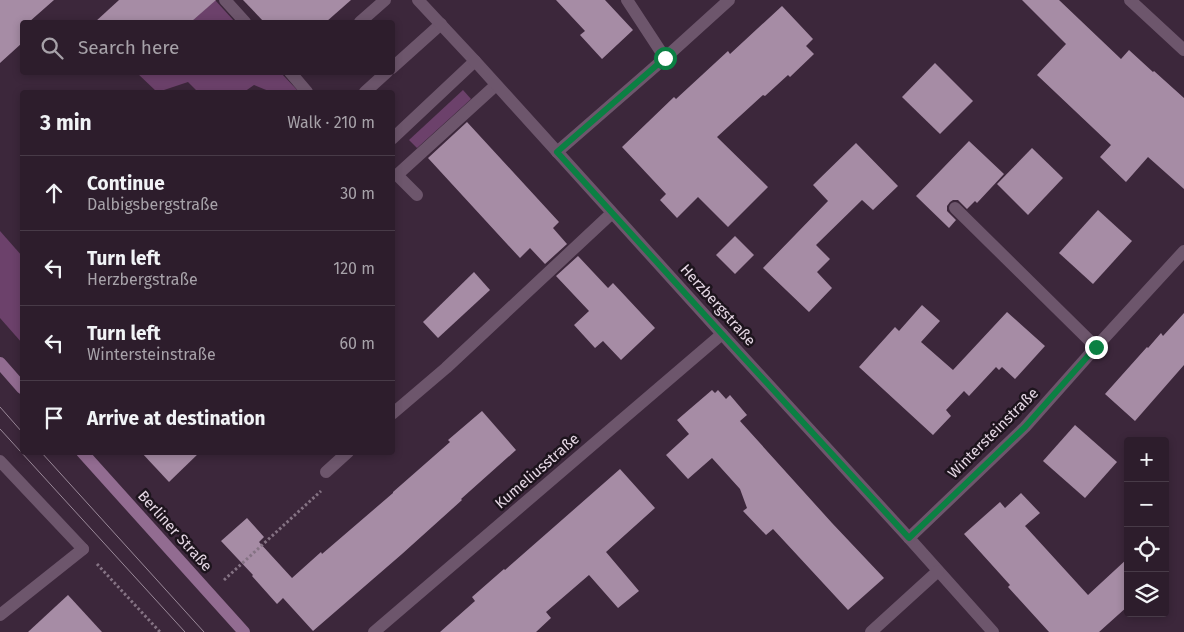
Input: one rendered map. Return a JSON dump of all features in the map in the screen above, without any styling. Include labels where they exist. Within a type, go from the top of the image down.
[{"type":"street","points":[[225,0],[243,20]]},
{"type":"street","points":[[362,20],[385,0]]},
{"type":"street","name":"Herzbergstraße","points":[[418,0],[993,632]]},
{"type":"street","points":[[628,0],[665,58]]},
{"type":"street","points":[[557,152],[729,0]]},
{"type":"street","points":[[1130,0],[1184,50]]},
{"type":"street","points":[[395,65],[440,24]]},
{"type":"street","points":[[395,136],[475,61]]},
{"type":"street","points":[[296,75],[306,90]]},
{"type":"street","points":[[367,90],[384,75]]},
{"type":"street","points":[[416,195],[397,175],[496,85]]},
{"type":"street","points":[[955,208],[1096,347]]},
{"type":"street","points":[[395,411],[446,368],[612,213]]},
{"type":"street","name":"Wintersteinstraße","points":[[909,538],[1025,427],[1184,251]]},
{"type":"street","name":"Kumeliusstraße","points":[[374,632],[722,334]]},
{"type":"street","points":[[0,363],[20,386]]},
{"type":"street","name":"Berliner Straße","points":[[85,455],[244,632]]},
{"type":"street","points":[[326,472],[345,455]]},
{"type":"street","points":[[0,461],[82,549],[0,615]]},
{"type":"street","points":[[871,632],[938,571]]},
{"type":"path","points":[[223,581],[324,488],[326,472]]},
{"type":"path","points":[[82,549],[160,632]]},
{"type":"shaded area","points":[[215,0],[233,20],[193,20]]},
{"type":"shaded area","points":[[139,75],[283,75],[297,90],[266,90],[254,85],[247,90],[196,90],[188,82],[164,90],[155,90]]},
{"type":"shaded area","points":[[463,90],[471,99],[417,148],[409,140]]},
{"type":"shaded area","points":[[0,231],[20,254],[20,341],[0,318]]},
{"type":"building","points":[[0,0],[54,0],[31,20],[20,20],[20,45],[0,63]]},
{"type":"building","points":[[119,0],[216,0],[193,20],[97,20]]},
{"type":"building","points":[[243,0],[351,0],[328,20],[262,20]]},
{"type":"building","points":[[556,0],[605,0],[633,30],[602,59],[580,35],[585,31]]},
{"type":"building","points":[[1022,0],[1059,0],[1121,59],[1129,50],[1184,98],[1184,189],[1148,157],[1126,182],[1100,157],[1111,145],[1037,75],[1066,44]]},
{"type":"building","points":[[782,6],[813,39],[806,46],[814,54],[790,77],[788,75],[765,96],[763,95],[717,137],[768,187],[728,227],[698,197],[677,218],[660,200],[666,194],[622,147],[674,97],[676,99],[728,51],[730,54]]},
{"type":"building","points":[[935,63],[973,101],[940,134],[902,97]]},
{"type":"building","points":[[467,122],[559,222],[553,228],[567,244],[545,264],[530,248],[520,258],[428,158]]},
{"type":"building","points":[[969,141],[1004,174],[977,203],[975,201],[967,209],[958,200],[950,202],[947,206],[947,211],[956,220],[949,228],[916,196]]},
{"type":"building","points":[[856,143],[898,186],[873,210],[862,200],[816,245],[830,259],[817,272],[832,288],[809,312],[763,268],[828,201],[813,185]]},
{"type":"building","points":[[1032,148],[1063,178],[1028,215],[997,184]]},
{"type":"building","points":[[1098,210],[1132,241],[1093,284],[1059,253]]},
{"type":"building","points":[[735,236],[754,255],[735,274],[716,255]]},
{"type":"building","points":[[578,256],[608,288],[613,283],[655,328],[621,360],[603,341],[595,348],[574,325],[589,311],[556,276]]},
{"type":"building","points":[[474,272],[490,290],[438,338],[423,322]]},
{"type":"building","points":[[922,305],[940,321],[921,342],[953,370],[1007,312],[1045,346],[1015,379],[1002,367],[999,370],[996,367],[969,396],[964,391],[946,410],[951,416],[933,435],[859,367],[895,327],[899,331]]},
{"type":"building","points":[[1184,313],[1184,365],[1135,421],[1105,394],[1147,347],[1161,333],[1163,336]]},
{"type":"building","points":[[712,390],[715,393],[718,390],[726,399],[730,395],[747,415],[740,421],[884,578],[848,610],[773,529],[766,535],[743,511],[747,508],[740,489],[712,458],[688,479],[666,455],[689,434],[677,420]]},
{"type":"building","points":[[482,411],[516,450],[402,554],[313,631],[283,598],[277,604],[221,541],[247,518],[264,537],[259,542],[292,578],[393,493],[450,442],[448,440]]},
{"type":"building","points":[[1075,425],[1117,462],[1085,498],[1043,461]]},
{"type":"building","points":[[144,455],[197,455],[169,482]]},
{"type":"building","points":[[620,469],[655,508],[606,552],[639,591],[618,608],[589,575],[546,612],[551,618],[536,632],[440,632],[475,601],[472,597]]},
{"type":"building","points":[[1021,493],[1040,513],[1025,526],[1088,595],[1124,562],[1124,610],[1099,632],[1049,632],[964,534],[1000,502],[1005,508]]},
{"type":"building","points":[[68,595],[102,632],[28,632]]},
{"type":"tram line","points":[[0,407],[20,430]]},
{"type":"tram line","points":[[0,429],[20,451]]},
{"type":"tram line","points":[[24,455],[185,632]]},
{"type":"tram line","points":[[44,455],[204,632]]},
{"type":"route","points":[[665,58],[557,152],[909,538],[1025,427],[1096,347]]}]
